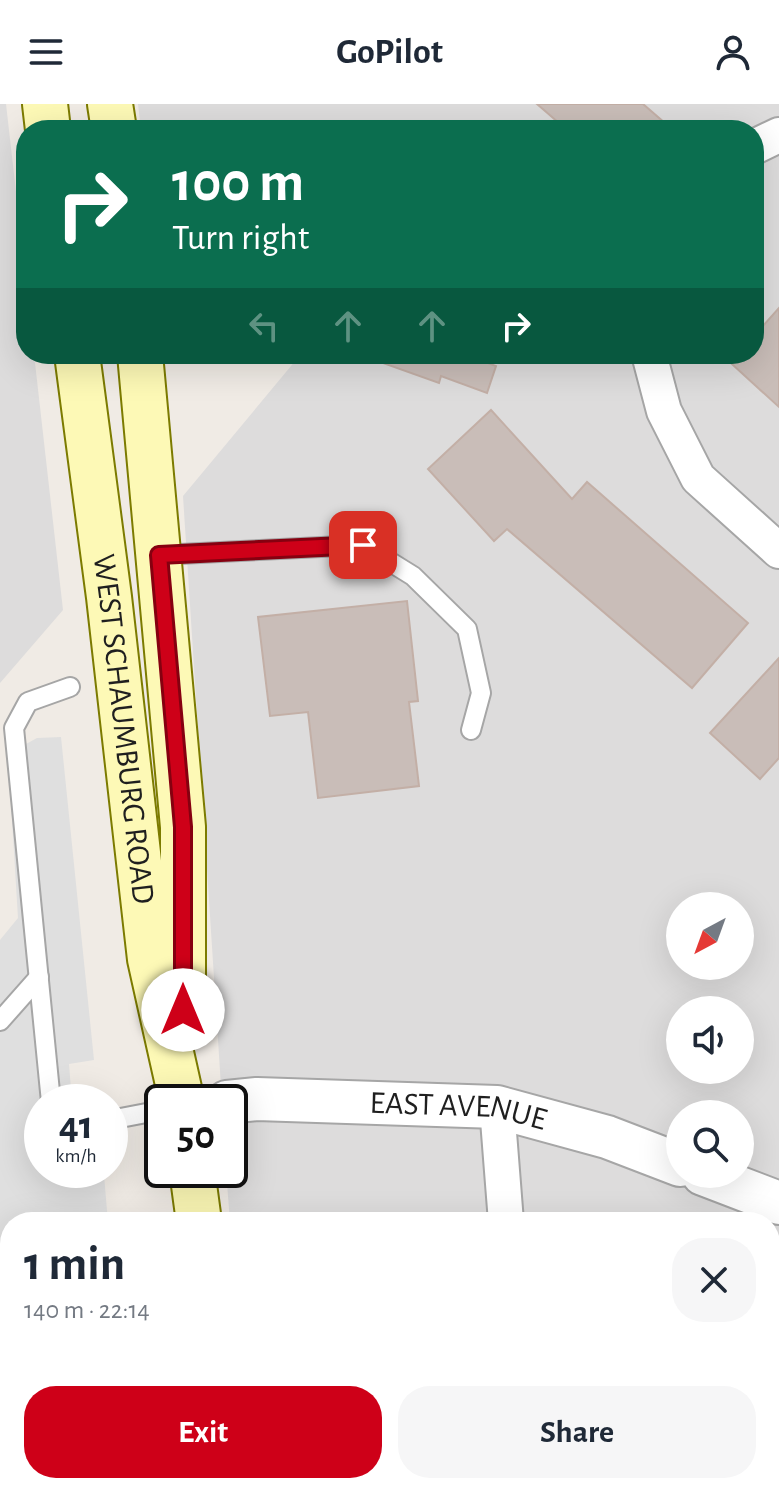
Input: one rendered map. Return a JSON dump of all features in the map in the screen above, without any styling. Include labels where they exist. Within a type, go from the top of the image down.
[{"type":"main road","name":"WEST SCHAUMBURG ROAD","points":[[78,364],[109,597],[150,959],[178,1084]]},
{"type":"main road","name":"WEST SCHAUMBURG ROAD","points":[[141,364],[183,827],[182,1084]]},
{"type":"main road","points":[[194,1188],[198,1212]]},
{"type":"street","points":[[652,364],[664,411],[698,478],[779,551]]},
{"type":"street","name":"EAST AVENUE","points":[[248,1100],[497,1107],[607,1137],[666,1160]]},
{"type":"street","points":[[497,1107],[505,1212]]},
{"type":"street","points":[[740,1188],[779,1203]]},
{"type":"lane","points":[[159,555],[363,545],[413,576],[467,629],[481,693],[471,730]]},
{"type":"lane","points":[[0,727],[28,702],[70,687]]},
{"type":"lane","points":[[28,702],[14,728],[49,1084]]},
{"type":"lane","points":[[0,1021],[39,977]]},
{"type":"shaded area","points":[[0,104],[6,104],[16,192],[16,364],[35,364],[63,610],[0,683]]},
{"type":"shaded area","points":[[138,104],[779,104],[779,1212],[229,1212],[227,1188],[248,1188],[248,1084],[221,1084],[183,496],[293,364],[764,364],[764,120],[140,120]]},
{"type":"shaded area","points":[[61,737],[94,1060],[69,1064],[71,1084],[24,1084],[24,1188],[105,1188],[107,1212],[0,1212],[0,940],[18,918],[8,754],[37,738]]},
{"type":"building","points":[[537,104],[643,104],[661,120],[555,120]]},
{"type":"building","points":[[779,308],[779,407],[732,364],[764,364],[764,325]]},
{"type":"building","points":[[386,364],[496,366],[487,393],[441,376],[439,383]]},
{"type":"building","points":[[491,410],[572,499],[587,482],[748,623],[692,688],[507,529],[494,541],[428,469]]},
{"type":"building","points":[[407,601],[418,701],[409,702],[419,786],[318,798],[308,712],[270,716],[258,617]]},
{"type":"building","points":[[779,658],[779,758],[760,779],[710,733]]},
{"type":"route","points":[[183,1010],[183,827],[159,555],[363,545]]}]
